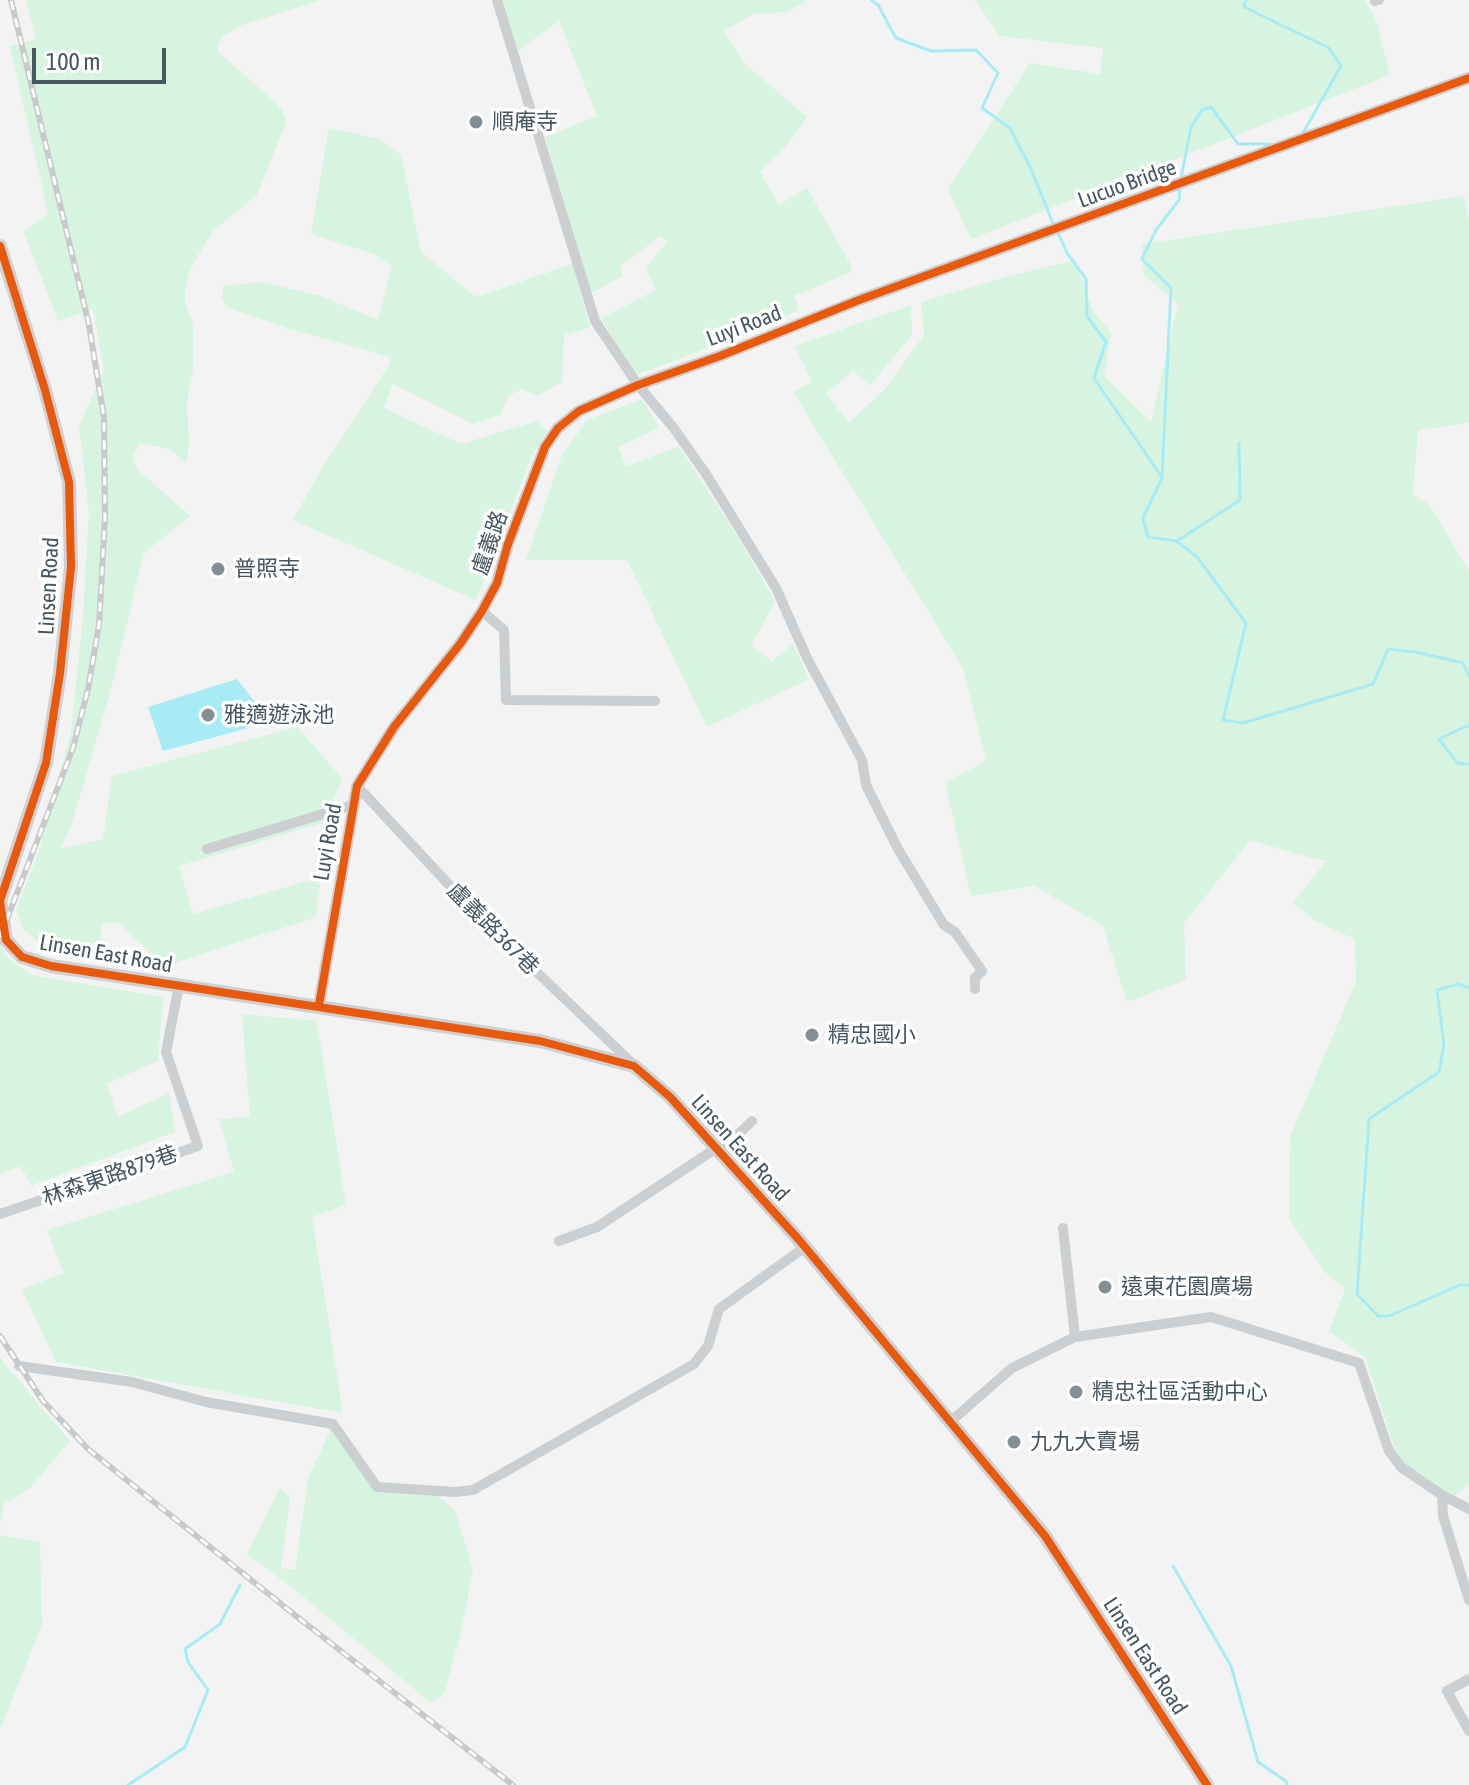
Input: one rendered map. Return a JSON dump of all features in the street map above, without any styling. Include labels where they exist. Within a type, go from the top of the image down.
[{"type":"main road","name":"Linsen Road","points":[[0,246],[45,390],[69,482],[71,567],[60,673],[46,763],[0,901],[4,928]]},
{"type":"main road","name":"Linsen East Road","points":[[4,928],[6,940],[22,957],[51,966],[540,1041],[634,1066],[670,1097],[805,1247],[1045,1536],[1207,1785]]},
{"type":"street","points":[[497,0],[591,310],[616,354],[706,474],[776,588],[807,658],[862,760],[866,785],[898,849],[944,925],[955,932],[982,971],[975,978],[975,989]]},
{"type":"street","name":"Lucuo Bridge","points":[[859,300],[1469,78]]},
{"type":"street","name":"Luyi Road","points":[[319,1005],[357,786],[394,727],[482,611],[497,583],[508,544],[545,447],[558,428],[579,411],[638,385],[859,300]]},
{"type":"street","points":[[482,611],[504,630],[506,700],[655,701]]},
{"type":"street","name":"盧義路367巷","points":[[357,786],[479,917],[634,1066]]},
{"type":"street","points":[[207,849],[353,805]]},
{"type":"street","name":"林森東路879巷","points":[[0,1214],[198,1146],[166,1052],[179,985]]},
{"type":"street","points":[[559,1241],[597,1227],[717,1151],[752,1121]]},
{"type":"street","points":[[1063,1228],[1075,1337]]},
{"type":"street","points":[[19,1366],[132,1382],[206,1402],[333,1424],[377,1487],[455,1492],[473,1490],[694,1364],[708,1346],[719,1309],[805,1247]]},
{"type":"street","points":[[950,1422],[1012,1368],[1075,1337],[1211,1317],[1359,1363],[1389,1451],[1401,1467],[1469,1509]]},
{"type":"street","points":[[1442,1495],[1443,1516],[1469,1600]]},
{"type":"street","points":[[1469,1679],[1447,1691],[1469,1731]]},
{"type":"green space","points":[[26,0],[321,0],[242,25],[223,36],[217,47],[219,53],[273,100],[282,110],[286,122],[257,195],[213,231],[192,265],[185,287],[185,301],[193,325],[186,463],[170,449],[140,443],[133,456],[137,469],[190,516],[144,553],[110,693],[71,826],[60,849],[103,839],[112,776],[297,727],[342,778],[325,822],[179,866],[193,914],[321,877],[316,917],[165,966],[118,923],[102,923],[97,960],[47,948],[24,930],[16,910],[39,851],[71,732],[83,616],[89,513],[79,426],[104,371],[93,309],[58,321],[24,232],[48,213],[10,46],[36,39]]},
{"type":"green space","points":[[501,0],[807,0],[788,12],[753,14],[724,31],[744,63],[807,117],[784,148],[760,172],[779,205],[807,188],[852,267],[851,272],[794,296],[799,310],[636,375],[601,318],[656,290],[646,269],[667,241],[661,236],[620,266],[623,276],[591,293],[545,137],[597,116],[559,21],[516,52]]},
{"type":"green space","points":[[975,0],[1365,0],[1376,20],[1390,75],[971,239],[948,189],[1030,63],[1100,74],[1103,48],[1000,36]]},
{"type":"green space","points":[[329,128],[379,139],[401,155],[421,252],[473,295],[479,296],[573,264],[590,327],[564,335],[562,382],[537,396],[522,389],[508,396],[500,415],[473,424],[393,384],[384,408],[461,444],[537,421],[547,431],[532,456],[476,600],[293,520],[322,468],[389,365],[391,357],[286,328],[227,307],[222,298],[223,286],[262,282],[321,296],[378,320],[392,266],[374,254],[311,234]]},
{"type":"green space","points":[[1464,196],[1469,220],[1469,423],[1418,430],[1413,494],[1429,504],[1469,572],[1469,1484],[1451,1499],[1399,1462],[1365,1357],[1329,1331],[1345,1289],[1325,1272],[1289,1218],[1290,1137],[1356,981],[1355,939],[1316,921],[1293,903],[1327,860],[1250,840],[1184,923],[1186,980],[1127,1002],[1103,926],[1035,886],[971,896],[945,782],[986,761],[963,668],[793,392],[812,382],[795,346],[911,305],[912,335],[870,385],[853,371],[826,394],[849,423],[885,389],[924,335],[921,302],[1075,260],[1093,311],[1111,333],[1104,376],[1151,422],[1178,304],[1144,275],[1142,244]]},
{"type":"green space","points":[[642,399],[659,428],[618,447],[626,466],[679,447],[735,532],[775,601],[751,646],[772,661],[793,644],[809,679],[707,727],[627,560],[526,560],[562,455],[587,420]]},
{"type":"green space","points":[[0,941],[5,955],[31,975],[163,997],[158,1060],[107,1084],[118,1117],[169,1093],[175,1132],[32,1185],[20,1166],[0,1174]]},
{"type":"green space","points":[[242,1014],[317,1021],[346,1205],[312,1217],[343,1413],[56,1362],[22,1289],[64,1273],[47,1230],[234,1172],[219,1119],[250,1117]]},
{"type":"green space","points":[[0,1358],[70,1441],[30,1488],[4,1504],[0,1524]]},
{"type":"green space","points":[[333,1424],[377,1487],[433,1490],[455,1511],[473,1569],[462,1628],[444,1694],[431,1703],[247,1554],[280,1488],[290,1497],[281,1568],[295,1570],[308,1479]]},
{"type":"green space","points":[[0,1535],[40,1542],[42,1624],[0,1729]]},
{"type":"water","name":"雅適遊泳池","points":[[237,679],[271,722],[163,751],[148,707]]},
{"type":"waterway","points":[[871,0],[878,5],[896,38],[931,51],[976,50],[998,73],[982,108],[1010,128],[1054,226]]},
{"type":"waterway","points":[[1246,0],[1244,7],[1329,48],[1341,66],[1303,133]]},
{"type":"waterway","points":[[1181,178],[1191,127],[1202,110],[1211,107],[1238,144],[1270,144]]},
{"type":"waterway","points":[[1180,186],[1179,200],[1156,230],[1142,259],[1171,288],[1162,478],[1143,518],[1148,537],[1176,541],[1197,557],[1246,623],[1223,720],[1243,723],[1373,684],[1388,649],[1463,663],[1469,677]]},
{"type":"waterway","points":[[1058,233],[1067,253],[1086,279],[1087,316],[1106,342],[1094,378],[1161,476]]},
{"type":"waterway","points":[[1177,541],[1240,500],[1239,443]]},
{"type":"waterway","points":[[1469,725],[1439,739],[1457,763],[1469,764]]},
{"type":"waterway","points":[[1469,988],[1459,984],[1437,990],[1444,1045],[1439,1072],[1369,1119],[1357,1294],[1378,1316],[1389,1316],[1460,1285],[1469,1285]]},
{"type":"waterway","points":[[1173,1566],[1231,1666],[1258,1762],[1286,1781],[1287,1785]]},
{"type":"waterway","points":[[128,1785],[185,1747],[208,1690],[188,1662],[185,1649],[220,1624],[240,1585]]},
{"type":"railway","points":[[0,937],[73,748],[88,689],[99,625],[105,518],[104,418],[89,325],[11,0]]},
{"type":"railway","points":[[0,1336],[43,1401],[88,1449],[513,1785]]},
{"type":"cycle path","name":"盧義路","points":[[319,1005],[357,786],[394,727],[460,644],[482,611],[497,583],[508,544],[545,447],[558,428],[579,411],[638,385],[859,300],[1469,78]]},
{"type":"cycle path","points":[[0,246],[45,390],[69,482],[71,567],[60,673],[46,763],[0,901],[6,940],[22,957],[51,966],[540,1041],[634,1066],[670,1097],[800,1241],[1045,1536],[1207,1785]]},
{"type":"place","name":"順庵寺","points":[[476,122]]},
{"type":"place","name":"普照寺","points":[[218,569]]},
{"type":"place","name":"雅適遊泳池","points":[[208,715]]},
{"type":"place","name":"精忠國小","points":[[812,1035]]},
{"type":"place","name":"遠東花園廣場","points":[[1105,1287]]},
{"type":"place","name":"精忠社區活動中心","points":[[1076,1392]]},
{"type":"place","name":"九九大賣場","points":[[1014,1442]]}]
